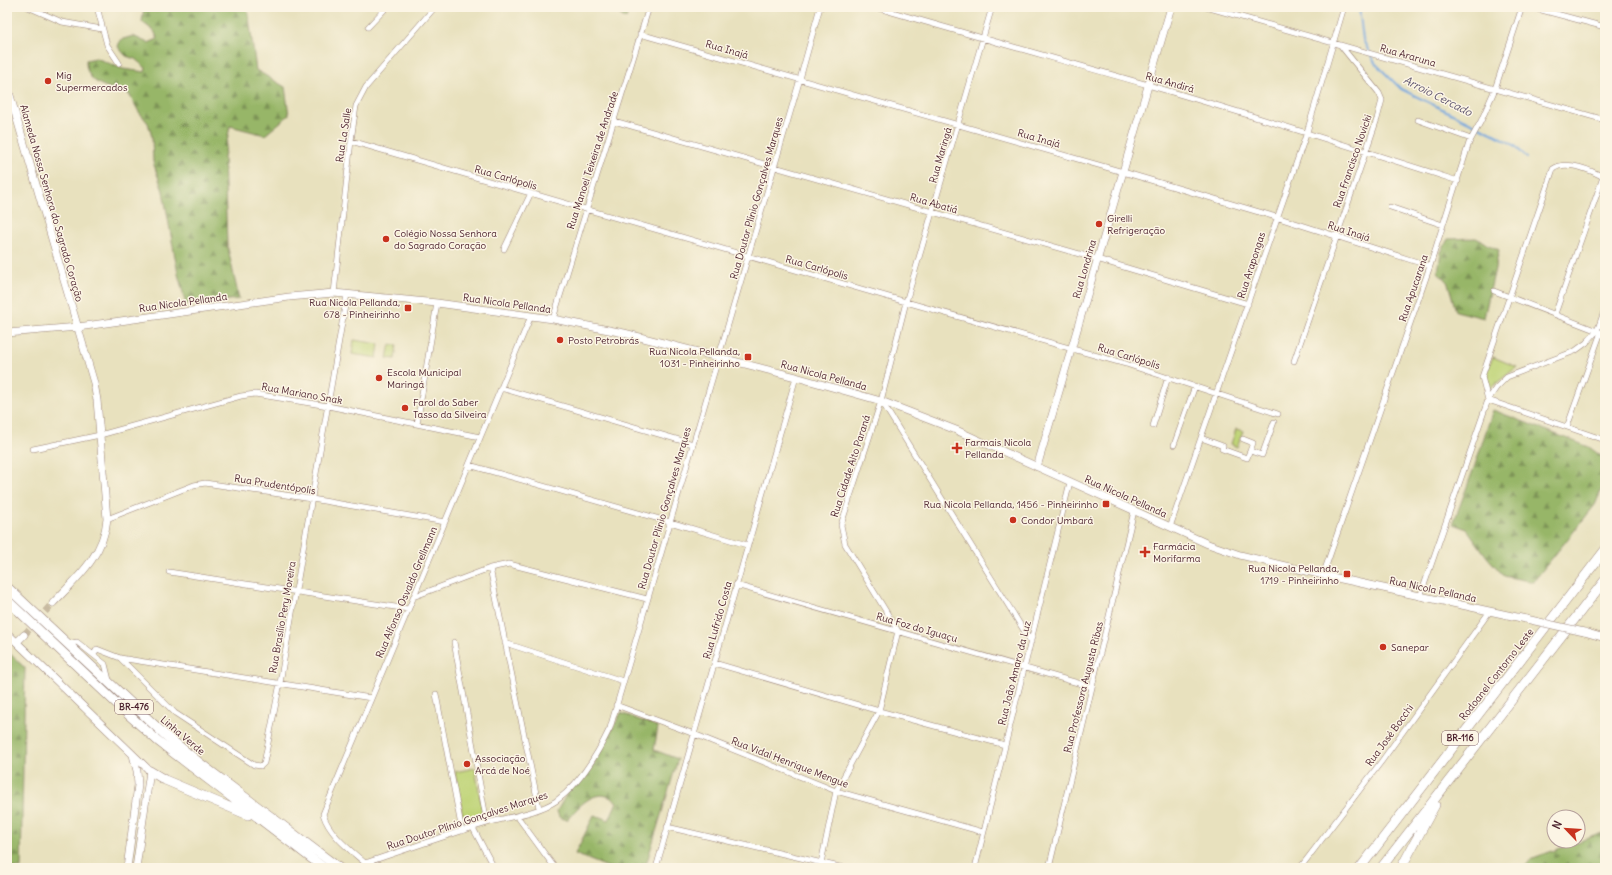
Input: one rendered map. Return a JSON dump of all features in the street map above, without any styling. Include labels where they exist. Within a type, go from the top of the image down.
[{"type":"highway","name":"Rodoanel Contorno Leste","points":[[1360,868],[1605,550]]},
{"type":"highway","name":"BR-116","points":[[1381,868],[1605,580]]},
{"type":"highway","name":"Linha Verde","points":[[7,588],[109,683],[183,749],[339,868]]},
{"type":"highway","name":"Linha Verde","points":[[7,600],[144,729],[324,868]]},
{"type":"highway","points":[[150,771],[165,780],[220,802],[264,822]]},
{"type":"highway","points":[[1401,868],[1450,778]]},
{"type":"main road","name":"Rua Londrina","points":[[1037,467],[1171,7]]},
{"type":"main road","name":"Alameda Nossa Senhora do Sagrado Coração","points":[[7,85],[94,383],[100,435],[107,519],[106,530],[99,550],[92,561],[54,603]]},
{"type":"main road","name":"Rua Nicola Pellanda","points":[[7,333],[78,327],[334,292],[437,303],[554,319],[624,333],[796,377],[881,401],[956,430],[1134,511],[1226,550],[1323,575],[1526,619],[1605,638]]},
{"type":"main road","points":[[7,633],[150,771],[136,868]]},
{"type":"main road","points":[[17,642],[24,635]]},
{"type":"main road","points":[[127,868],[138,785],[137,771],[133,755]]},
{"type":"street","points":[[28,7],[62,22],[102,29]]},
{"type":"street","points":[[96,7],[107,45],[119,63]]},
{"type":"street","points":[[368,27],[387,7]]},
{"type":"street","name":"Rua La Salle","points":[[334,292],[350,141],[356,106],[362,94],[435,7]]},
{"type":"street","name":"Rua Manoel Teixeira de Andrade","points":[[554,319],[585,209],[649,7]]},
{"type":"street","name":"Rua Doutor Plínio Gonçalves Marques","points":[[365,863],[487,823],[517,816],[555,802],[567,792],[599,751],[610,728],[820,7]]},
{"type":"street","name":"Rua Andirá","points":[[875,7],[1307,132],[1458,181]]},
{"type":"street","name":"Rua Maringá","points":[[881,401],[906,302],[992,7]]},
{"type":"street","name":"Rua Araruna","points":[[1206,7],[1605,120]]},
{"type":"street","name":"Rua Arapongas","points":[[1170,527],[1248,304],[1276,217],[1307,132],[1344,7]]},
{"type":"street","name":"Rua Apucarana","points":[[1323,575],[1430,266],[1471,139],[1481,121],[1495,89],[1522,7]]},
{"type":"street","points":[[1530,7],[1605,28]]},
{"type":"street","name":"Rua Inajá","points":[[640,34],[1123,172],[1276,217],[1430,266]]},
{"type":"street","name":"Rua Francisco Novicki","points":[[1294,361],[1382,100],[1379,92],[1341,46]]},
{"type":"street","points":[[1418,120],[1471,139]]},
{"type":"street","name":"Rua Abatiá","points":[[614,121],[1097,259],[1248,304]]},
{"type":"street","name":"Rua Carlópolis","points":[[350,141],[906,302],[1071,348],[1168,377],[1278,414]]},
{"type":"street","points":[[1488,400],[1482,376],[1554,169],[1558,166],[1577,166],[1604,178],[1555,314]]},
{"type":"street","points":[[504,248],[531,193]]},
{"type":"street","points":[[1390,207],[1443,225]]},
{"type":"street","points":[[1494,290],[1601,332]]},
{"type":"street","name":"Rua Brasílio Pery Moreira","points":[[120,658],[176,713],[245,760],[254,765],[261,766],[264,763],[280,683],[347,294]]},
{"type":"street","points":[[417,424],[437,303]]},
{"type":"street","points":[[1567,427],[1601,332],[1605,309]]},
{"type":"street","name":"Rua Alfonso Osvaldo Grellmann","points":[[365,863],[348,849],[326,824],[322,814],[531,316]]},
{"type":"street","points":[[1420,597],[1488,400],[1496,388],[1507,377],[1575,351],[1601,332]]},
{"type":"street","name":"Rua Lufrido Costa","points":[[656,868],[796,377]]},
{"type":"street","points":[[1153,426],[1168,377]]},
{"type":"street","points":[[1174,445],[1195,386]]},
{"type":"street","points":[[501,388],[693,444]]},
{"type":"street","name":"Rua Mariano Snak","points":[[33,449],[100,435],[241,396],[255,394],[328,406],[480,437]]},
{"type":"street","points":[[1488,400],[1605,440]]},
{"type":"street","points":[[881,401],[1031,642]]},
{"type":"street","name":"Rua Cidade Alto Paraná","points":[[881,401],[841,525],[845,544],[898,631]]},
{"type":"street","points":[[1250,451],[1262,455],[1274,422]]},
{"type":"street","points":[[1201,438],[1223,446],[1222,449],[1247,458],[1253,443],[1242,439]]},
{"type":"street","points":[[469,464],[670,522],[747,546]]},
{"type":"street","name":"Rua João Amaro da Luz","points":[[975,868],[1070,482]]},
{"type":"street","name":"Rua Prudentópolis","points":[[107,519],[194,485],[205,483],[312,499],[444,522]]},
{"type":"street","name":"Rua Professora Augusta Ribas","points":[[1049,868],[1134,511]]},
{"type":"street","points":[[413,597],[490,568],[509,564],[647,599]]},
{"type":"street","points":[[490,568],[539,808]]},
{"type":"street","points":[[169,572],[408,609]]},
{"type":"street","name":"Rua Foz do Iguaçu","points":[[736,585],[1092,687]]},
{"type":"street","name":"Rua José Bocchi","points":[[1300,868],[1381,762],[1490,612]]},
{"type":"street","points":[[821,865],[836,791],[879,711],[898,631]]},
{"type":"street","points":[[67,644],[77,642],[105,664],[109,683]]},
{"type":"street","points":[[454,642],[487,823]]},
{"type":"street","points":[[505,643],[623,680]]},
{"type":"street","points":[[94,654],[97,649],[120,658],[371,698]]},
{"type":"street","points":[[714,663],[879,711],[1005,745]]},
{"type":"street","points":[[436,694],[462,831]]},
{"type":"street","name":"Rua Vidal Henrique Mengue","points":[[616,705],[694,734],[836,791],[983,832]]},
{"type":"street","points":[[517,816],[555,868]]},
{"type":"street","points":[[667,827],[821,865],[844,868]]},
{"type":"street","points":[[473,828],[494,868]]},
{"type":"street","points":[[361,868],[365,863]]},
{"type":"green space","points":[[144,7],[247,7],[256,70],[285,87],[289,115],[265,135],[230,126],[224,157],[227,244],[239,299],[186,304],[178,274],[163,191],[153,162],[152,137],[148,123],[139,112],[129,94],[100,84],[94,80],[87,69],[86,60],[96,58],[123,69],[145,72],[146,68],[135,59],[126,56],[118,47],[120,40],[133,36],[148,43],[158,39],[154,31],[142,22]]},
{"type":"green space","points":[[609,7],[629,7],[626,19]]},
{"type":"green space","points":[[1476,238],[1499,250],[1484,318],[1456,311],[1448,283],[1438,272],[1441,252],[1448,239]]},
{"type":"green space","points":[[354,340],[379,344],[377,358],[352,354]]},
{"type":"green space","points":[[390,344],[397,345],[395,359],[387,358]]},
{"type":"green space","points":[[1493,357],[1517,367],[1489,389],[1487,370]]},
{"type":"green space","points":[[1493,410],[1589,447],[1605,459],[1605,482],[1595,505],[1533,582],[1504,576],[1487,557],[1467,529],[1453,524],[1475,465]]},
{"type":"green space","points":[[1236,429],[1243,431],[1237,447],[1231,444]]},
{"type":"green space","points":[[7,651],[25,668],[21,868],[7,868]]},
{"type":"green space","points":[[621,713],[658,727],[654,750],[678,759],[645,868],[610,868],[575,854],[594,815],[609,820],[617,802],[610,797],[602,795],[589,799],[583,803],[567,820],[559,817],[557,811],[567,793],[592,767]]},
{"type":"green space","points":[[475,768],[484,820],[464,824],[455,772]]},
{"type":"green space","points":[[1605,832],[1605,868],[1525,868],[1526,864],[1533,858],[1558,849],[1586,849],[1586,839]]},
{"type":"waterway","name":"Arroio Cercado","points":[[1359,7],[1363,40],[1375,63],[1401,89],[1500,137],[1514,145],[1527,158]]},
{"type":"tunnel","points":[[24,635],[53,603]]},
{"type":"place","name":"Mig Supermercados","points":[[48,81]]},
{"type":"place","name":"Girelli Refrigeração","points":[[1099,224]]},
{"type":"place","name":"Colégio Nossa Senhora do Sagrado Coração","points":[[386,239]]},
{"type":"place","name":"Rua Nicola Pellanda, 678 - Pinheirinho","points":[[408,308]]},
{"type":"place","name":"Posto Petrobrás","points":[[560,340]]},
{"type":"place","name":"Rua Nicola Pellanda, 1031 - Pinheirinho","points":[[748,357]]},
{"type":"place","name":"Escola Municipal Maringá","points":[[379,378]]},
{"type":"place","name":"Farol do Saber Tasso da Silveira","points":[[405,408]]},
{"type":"place","name":"Farmais Nicola Pellanda","points":[[957,448]]},
{"type":"place","name":"Rua Nicola Pellanda, 1456 - Pinheirinho","points":[[1106,504]]},
{"type":"place","name":"Condor Umbará","points":[[1013,520]]},
{"type":"place","name":"Farmácia Morifarma","points":[[1145,552]]},
{"type":"place","name":"Rua Nicola Pellanda, 1719 - Pinheirinho","points":[[1347,574]]},
{"type":"place","name":"Sanepar","points":[[1383,647]]},
{"type":"place","name":"Associação Arcá de Noé","points":[[467,764]]}]
